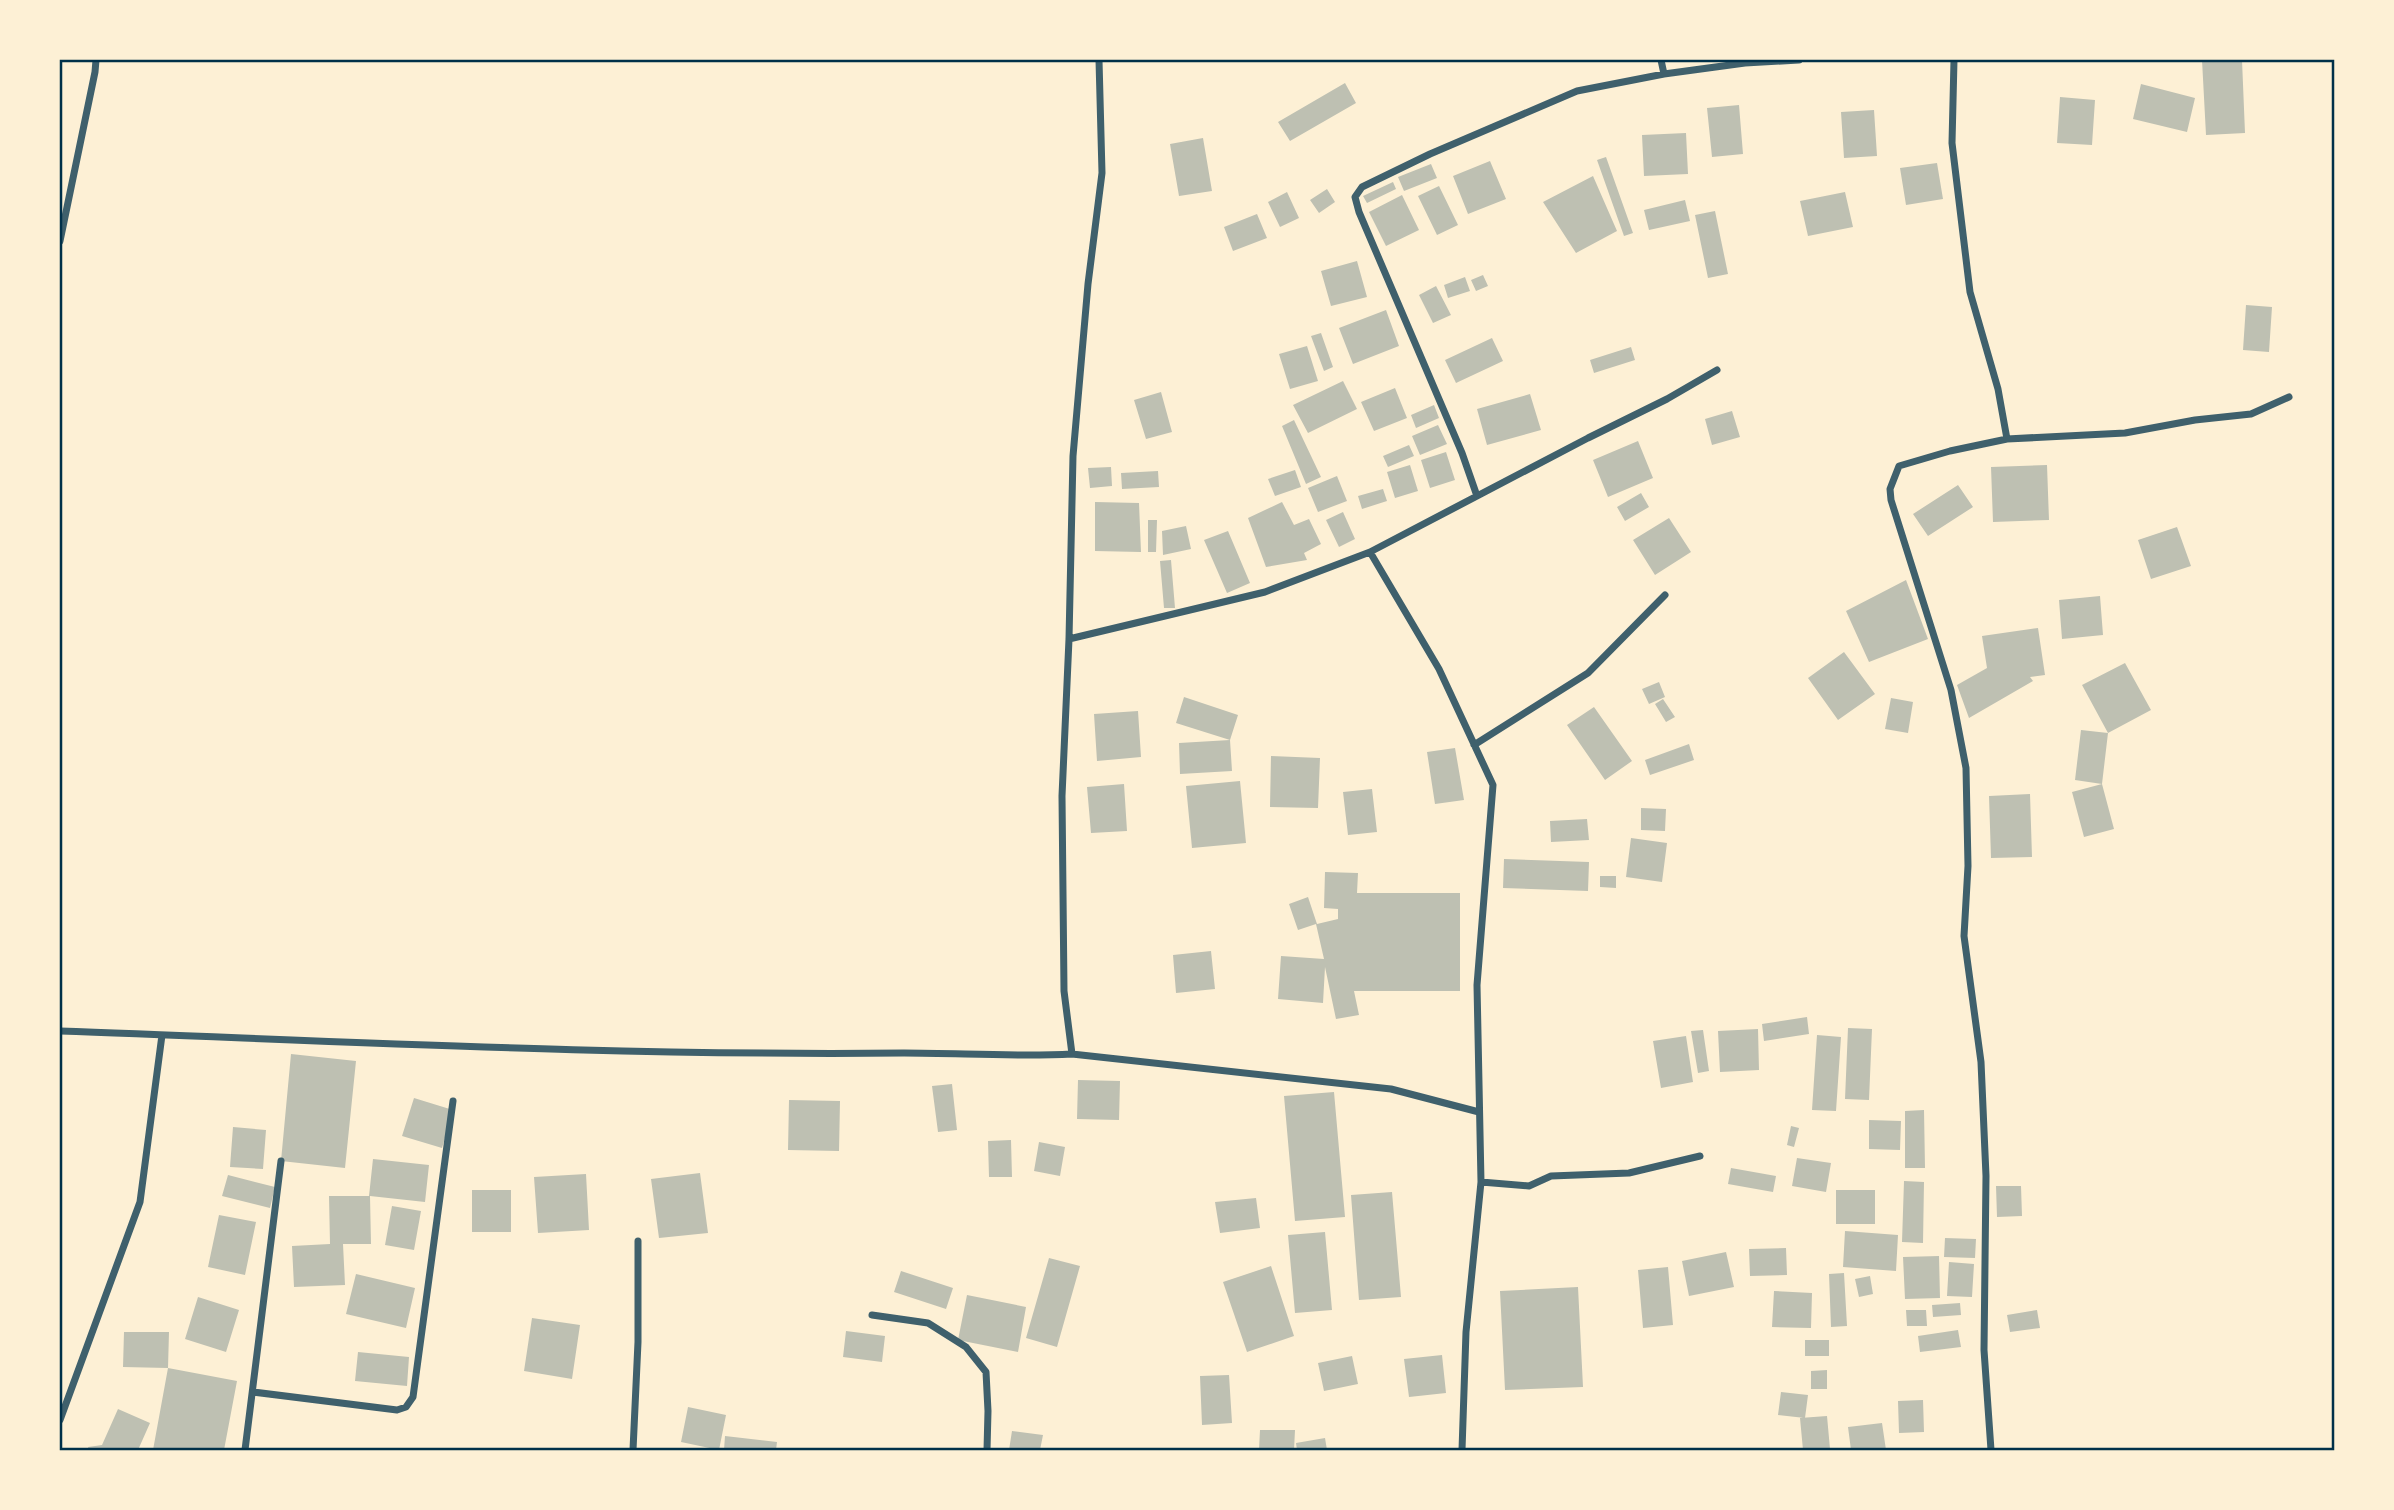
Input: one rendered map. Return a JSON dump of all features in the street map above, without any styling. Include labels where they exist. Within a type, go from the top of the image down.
[{"type":"street","points":[[60,241],[61,219],[96,60]]},
{"type":"street","points":[[1072,1054],[1064,992],[1062,824],[1073,456],[1087,284],[1102,173],[1099,60]]},
{"type":"street","points":[[1661,60],[1664,74]]},
{"type":"street","points":[[1477,496],[1462,453],[1359,212],[1356,197],[1362,187],[1430,154],[1577,91],[1664,74],[1745,63],[1799,60]]},
{"type":"street","points":[[1954,60],[1952,143],[1970,292],[1998,389],[2007,439]]},
{"type":"street","points":[[1069,639],[1265,592],[1370,552],[1667,399],[1717,370]]},
{"type":"street","points":[[1991,1451],[1984,1350],[1986,1176],[1982,1075],[1964,936],[1968,866],[1966,768],[1951,690],[1891,500],[1890,489],[1899,466],[1950,451],[2007,439],[2125,433],[2195,420],[2251,414],[2289,397]]},
{"type":"street","points":[[1370,552],[1438,670],[1493,785],[1477,985],[1481,1182],[1466,1332],[1462,1451]]},
{"type":"street","points":[[1474,745],[1588,673],[1665,595]]},
{"type":"street","points":[[60,1031],[747,1055],[1072,1054],[1391,1089],[1479,1112]]},
{"type":"street","points":[[60,1420],[140,1202],[162,1035]]},
{"type":"street","points":[[253,1392],[397,1410],[407,1407],[413,1397],[453,1101]]},
{"type":"street","points":[[1481,1182],[1529,1186],[1551,1176],[1629,1173],[1700,1156]]},
{"type":"street","points":[[245,1451],[281,1161]]},
{"type":"street","points":[[633,1451],[638,1342],[638,1241]]},
{"type":"street","points":[[872,1315],[928,1323],[966,1347],[986,1372],[987,1451]]},
{"type":"building","points":[[2202,60],[2242,60],[2245,133],[2206,135]]},
{"type":"building","points":[[1345,83],[1356,103],[1290,141],[1278,122]]},
{"type":"building","points":[[2141,84],[2195,98],[2187,132],[2133,119]]},
{"type":"building","points":[[2060,97],[2095,100],[2092,145],[2057,143]]},
{"type":"building","points":[[1739,105],[1743,154],[1712,157],[1707,108]]},
{"type":"building","points":[[1874,110],[1877,156],[1844,158],[1841,112]]},
{"type":"building","points":[[1686,133],[1688,174],[1644,176],[1642,135]]},
{"type":"building","points":[[1203,138],[1212,191],[1179,196],[1170,144]]},
{"type":"building","points":[[1606,157],[1633,233],[1624,236],[1597,160]]},
{"type":"building","points":[[1490,161],[1506,199],[1468,214],[1453,176]]},
{"type":"building","points":[[1937,163],[1943,199],[1906,205],[1900,168]]},
{"type":"building","points":[[1431,164],[1437,178],[1404,191],[1398,177]]},
{"type":"building","points":[[1593,176],[1617,231],[1576,253],[1543,202]]},
{"type":"building","points":[[1393,182],[1396,189],[1367,203],[1363,196]]},
{"type":"building","points":[[1439,186],[1458,225],[1437,235],[1418,196]]},
{"type":"building","points":[[1327,189],[1335,202],[1319,213],[1310,200]]},
{"type":"building","points":[[1287,192],[1299,218],[1280,227],[1268,202]]},
{"type":"building","points":[[1845,192],[1853,227],[1808,236],[1800,201]]},
{"type":"building","points":[[1402,195],[1419,230],[1386,246],[1369,212]]},
{"type":"building","points":[[1685,200],[1690,221],[1649,230],[1644,210]]},
{"type":"building","points":[[1715,211],[1728,274],[1708,278],[1695,215]]},
{"type":"building","points":[[1257,214],[1267,238],[1233,251],[1224,227]]},
{"type":"building","points":[[1357,261],[1367,297],[1331,306],[1321,271]]},
{"type":"building","points":[[1483,275],[1488,286],[1476,291],[1471,280]]},
{"type":"building","points":[[1465,277],[1470,291],[1448,298],[1444,285]]},
{"type":"building","points":[[1436,286],[1451,315],[1433,323],[1419,295]]},
{"type":"building","points":[[2246,305],[2272,307],[2269,352],[2243,350]]},
{"type":"building","points":[[1386,310],[1399,346],[1353,364],[1339,328]]},
{"type":"building","points":[[1321,333],[1333,367],[1324,371],[1311,336]]},
{"type":"building","points":[[1492,338],[1503,361],[1456,383],[1445,360]]},
{"type":"building","points":[[1307,346],[1318,381],[1290,389],[1279,354]]},
{"type":"building","points":[[1631,347],[1635,360],[1594,373],[1590,360]]},
{"type":"building","points":[[1343,381],[1357,409],[1308,433],[1293,405]]},
{"type":"building","points":[[1395,388],[1407,418],[1374,431],[1361,402]]},
{"type":"building","points":[[1161,392],[1172,432],[1146,439],[1134,400]]},
{"type":"building","points":[[1530,394],[1541,430],[1487,445],[1477,409]]},
{"type":"building","points":[[1434,405],[1439,418],[1416,428],[1411,415]]},
{"type":"building","points":[[1732,411],[1740,437],[1712,445],[1705,419]]},
{"type":"building","points":[[1294,420],[1321,477],[1306,484],[1282,426]]},
{"type":"building","points":[[1438,425],[1447,444],[1420,455],[1412,436]]},
{"type":"building","points":[[1638,441],[1653,478],[1608,497],[1593,460]]},
{"type":"building","points":[[1409,445],[1414,456],[1388,467],[1383,456]]},
{"type":"building","points":[[1446,452],[1455,480],[1430,488],[1421,460]]},
{"type":"building","points":[[1410,465],[1418,491],[1395,498],[1387,472]]},
{"type":"building","points":[[2047,465],[2049,520],[1993,522],[1991,467]]},
{"type":"building","points":[[1111,467],[1112,486],[1090,488],[1088,468]]},
{"type":"building","points":[[1295,470],[1301,487],[1275,496],[1268,479]]},
{"type":"building","points":[[1158,471],[1159,487],[1122,489],[1121,473]]},
{"type":"building","points":[[1337,476],[1347,501],[1318,512],[1308,488]]},
{"type":"building","points":[[1958,485],[1973,507],[1928,536],[1913,514]]},
{"type":"building","points":[[1383,489],[1387,501],[1362,509],[1358,496]]},
{"type":"building","points":[[1641,493],[1649,507],[1625,521],[1617,507]]},
{"type":"building","points":[[1095,502],[1139,503],[1141,552],[1095,551]]},
{"type":"building","points":[[1282,502],[1294,525],[1309,519],[1321,544],[1304,553],[1307,560],[1266,567],[1248,518]]},
{"type":"building","points":[[1343,512],[1355,539],[1339,547],[1326,520]]},
{"type":"building","points":[[1669,518],[1691,552],[1655,575],[1633,540]]},
{"type":"building","points":[[1148,520],[1157,520],[1156,552],[1148,552]]},
{"type":"building","points":[[1186,526],[1191,549],[1163,555],[1162,531]]},
{"type":"building","points":[[2177,527],[2191,566],[2151,579],[2138,540]]},
{"type":"building","points":[[1228,531],[1250,583],[1227,593],[1204,540]]},
{"type":"building","points":[[1171,560],[1175,608],[1164,608],[1160,561]]},
{"type":"building","points":[[1906,580],[1928,639],[1869,662],[1846,611]]},
{"type":"building","points":[[2100,596],[2103,635],[2062,639],[2059,600]]},
{"type":"building","points":[[2038,628],[2045,675],[2030,677],[2033,681],[1969,718],[1957,685],[1987,668],[1982,636]]},
{"type":"building","points":[[1844,652],[1875,694],[1838,720],[1808,678]]},
{"type":"building","points":[[2125,663],[2151,710],[2108,733],[2082,685]]},
{"type":"building","points":[[1659,682],[1665,697],[1649,704],[1642,689]]},
{"type":"building","points":[[1184,697],[1238,715],[1230,740],[1176,723]]},
{"type":"building","points":[[1891,698],[1913,702],[1908,733],[1885,729]]},
{"type":"building","points":[[1663,699],[1675,717],[1666,722],[1655,704]]},
{"type":"building","points":[[1594,707],[1632,761],[1605,780],[1567,725]]},
{"type":"building","points":[[1138,711],[1141,757],[1097,761],[1094,714]]},
{"type":"building","points":[[2081,730],[2108,733],[2102,784],[2075,780]]},
{"type":"building","points":[[1230,740],[1232,771],[1180,774],[1179,743]]},
{"type":"building","points":[[1689,744],[1694,760],[1650,775],[1645,760]]},
{"type":"building","points":[[1455,748],[1464,800],[1435,804],[1427,752]]},
{"type":"building","points":[[1271,756],[1320,758],[1318,808],[1270,807]]},
{"type":"building","points":[[1240,781],[1246,843],[1192,848],[1186,786]]},
{"type":"building","points":[[1124,784],[1127,831],[1091,833],[1087,787]]},
{"type":"building","points":[[2102,784],[2114,829],[2084,837],[2072,792]]},
{"type":"building","points":[[1372,789],[1377,832],[1348,835],[1343,792]]},
{"type":"building","points":[[2030,794],[2032,857],[1991,858],[1989,796]]},
{"type":"building","points":[[1641,808],[1666,809],[1665,831],[1641,830]]},
{"type":"building","points":[[1587,819],[1589,840],[1551,842],[1550,821]]},
{"type":"building","points":[[1631,838],[1667,843],[1662,882],[1626,877]]},
{"type":"building","points":[[1504,859],[1589,862],[1588,891],[1503,888]]},
{"type":"building","points":[[1325,872],[1358,873],[1357,893],[1460,893],[1460,991],[1354,991],[1359,1015],[1336,1019],[1325,967],[1323,1003],[1278,999],[1281,956],[1324,959],[1316,924],[1298,930],[1289,904],[1308,897],[1317,924],[1338,919],[1338,909],[1324,908]]},
{"type":"building","points":[[1600,876],[1616,876],[1616,888],[1600,887]]},
{"type":"building","points":[[1211,951],[1215,989],[1176,993],[1173,955]]},
{"type":"building","points":[[1807,1017],[1809,1034],[1764,1041],[1762,1024]]},
{"type":"building","points":[[1848,1028],[1872,1029],[1869,1100],[1845,1099]]},
{"type":"building","points":[[1758,1029],[1759,1070],[1720,1072],[1718,1031]]},
{"type":"building","points":[[1703,1030],[1709,1071],[1698,1073],[1691,1031]]},
{"type":"building","points":[[1817,1035],[1841,1037],[1836,1111],[1812,1110]]},
{"type":"building","points":[[1686,1036],[1693,1082],[1661,1088],[1653,1041]]},
{"type":"building","points":[[291,1054],[356,1061],[345,1168],[281,1161]]},
{"type":"building","points":[[1078,1080],[1120,1081],[1119,1120],[1077,1119]]},
{"type":"building","points":[[952,1084],[957,1130],[938,1132],[932,1086]]},
{"type":"building","points":[[1334,1092],[1345,1217],[1295,1221],[1284,1096]]},
{"type":"building","points":[[414,1098],[453,1110],[442,1148],[402,1136]]},
{"type":"building","points":[[789,1100],[840,1101],[839,1151],[788,1150]]},
{"type":"building","points":[[1924,1110],[1925,1168],[1905,1168],[1905,1111]]},
{"type":"building","points":[[1869,1120],[1901,1121],[1900,1150],[1869,1149]]},
{"type":"building","points":[[1791,1126],[1799,1128],[1794,1147],[1787,1145]]},
{"type":"building","points":[[233,1127],[266,1130],[263,1169],[230,1167]]},
{"type":"building","points":[[1011,1140],[1012,1177],[989,1177],[988,1141]]},
{"type":"building","points":[[1039,1142],[1065,1147],[1060,1176],[1034,1171]]},
{"type":"building","points":[[1797,1158],[1831,1163],[1826,1192],[1792,1186]]},
{"type":"building","points":[[373,1159],[429,1165],[425,1202],[370,1196],[371,1244],[343,1244],[345,1285],[294,1287],[292,1246],[330,1244],[329,1196],[369,1196]]},
{"type":"building","points":[[1731,1168],[1776,1176],[1773,1192],[1728,1184]]},
{"type":"building","points":[[700,1173],[708,1233],[659,1238],[651,1179]]},
{"type":"building","points":[[586,1174],[589,1230],[538,1233],[534,1177]]},
{"type":"building","points":[[228,1175],[275,1187],[270,1208],[222,1196]]},
{"type":"building","points":[[1904,1181],[1924,1182],[1923,1243],[1902,1242]]},
{"type":"building","points":[[1996,1186],[2021,1186],[2022,1216],[1997,1217]]},
{"type":"building","points":[[472,1190],[511,1190],[511,1232],[472,1232]]},
{"type":"building","points":[[1836,1190],[1875,1190],[1875,1224],[1836,1224]]},
{"type":"building","points":[[1392,1192],[1401,1297],[1359,1300],[1351,1195]]},
{"type":"building","points":[[1256,1198],[1260,1228],[1220,1233],[1215,1202]]},
{"type":"building","points":[[392,1206],[421,1211],[414,1250],[385,1245]]},
{"type":"building","points":[[219,1215],[256,1222],[245,1275],[208,1267]]},
{"type":"building","points":[[1845,1231],[1898,1235],[1896,1271],[1843,1267]]},
{"type":"building","points":[[1325,1232],[1332,1310],[1295,1313],[1288,1235]]},
{"type":"building","points":[[1945,1238],[1976,1239],[1975,1258],[1944,1257]]},
{"type":"building","points":[[1786,1248],[1787,1275],[1750,1276],[1749,1249]]},
{"type":"building","points":[[1726,1252],[1734,1287],[1689,1296],[1682,1261]]},
{"type":"building","points":[[1939,1256],[1940,1298],[1905,1299],[1903,1257]]},
{"type":"building","points":[[1049,1258],[1080,1266],[1057,1347],[1026,1338]]},
{"type":"building","points":[[1949,1262],[1974,1264],[1972,1297],[1947,1296]]},
{"type":"building","points":[[1271,1266],[1294,1336],[1247,1352],[1223,1282]]},
{"type":"building","points":[[1668,1267],[1673,1325],[1643,1328],[1638,1270]]},
{"type":"building","points":[[901,1271],[953,1288],[946,1309],[894,1292]]},
{"type":"building","points":[[1844,1273],[1847,1326],[1831,1327],[1829,1274]]},
{"type":"building","points":[[356,1274],[415,1288],[406,1328],[346,1314]]},
{"type":"building","points":[[1870,1276],[1873,1294],[1859,1297],[1855,1279]]},
{"type":"building","points":[[1578,1287],[1583,1387],[1505,1390],[1500,1291]]},
{"type":"building","points":[[1774,1291],[1812,1293],[1811,1328],[1772,1327]]},
{"type":"building","points":[[967,1295],[1026,1307],[1018,1352],[958,1340]]},
{"type":"building","points":[[198,1297],[239,1310],[226,1352],[185,1339]]},
{"type":"building","points":[[1960,1303],[1961,1315],[1933,1317],[1932,1305]]},
{"type":"building","points":[[1906,1310],[1926,1310],[1927,1326],[1907,1326]]},
{"type":"building","points":[[2037,1310],[2040,1328],[2010,1332],[2007,1315]]},
{"type":"building","points":[[532,1318],[580,1325],[572,1379],[524,1371]]},
{"type":"building","points":[[1958,1330],[1961,1347],[1920,1352],[1918,1336]]},
{"type":"building","points":[[846,1331],[885,1336],[882,1362],[843,1357]]},
{"type":"building","points":[[124,1332],[169,1332],[168,1368],[123,1367]]},
{"type":"building","points":[[1805,1340],[1829,1340],[1829,1356],[1805,1356]]},
{"type":"building","points":[[358,1352],[409,1357],[407,1386],[355,1381]]},
{"type":"building","points":[[1442,1355],[1446,1393],[1409,1397],[1404,1359]]},
{"type":"building","points":[[1352,1356],[1358,1384],[1324,1391],[1318,1363]]},
{"type":"building","points":[[168,1368],[237,1381],[224,1450],[153,1450]]},
{"type":"building","points":[[1827,1370],[1827,1389],[1811,1389],[1811,1371]]},
{"type":"building","points":[[1229,1375],[1232,1423],[1202,1425],[1200,1376]]},
{"type":"building","points":[[1781,1392],[1808,1395],[1805,1418],[1778,1415]]},
{"type":"building","points":[[1923,1400],[1924,1432],[1899,1433],[1898,1401]]},
{"type":"building","points":[[688,1407],[726,1415],[719,1450],[681,1442]]},
{"type":"building","points":[[118,1409],[150,1423],[138,1450],[89,1450],[88,1447],[102,1445]]},
{"type":"building","points":[[1827,1416],[1830,1449],[1803,1450],[1800,1418]]},
{"type":"building","points":[[1882,1423],[1886,1450],[1851,1450],[1848,1427]]},
{"type":"building","points":[[1260,1430],[1295,1430],[1294,1450],[1259,1450]]},
{"type":"building","points":[[1012,1431],[1043,1435],[1040,1450],[1009,1450]]},
{"type":"building","points":[[725,1436],[777,1442],[776,1450],[724,1450]]},
{"type":"building","points":[[1325,1438],[1327,1450],[1297,1450],[1296,1443]]}]
